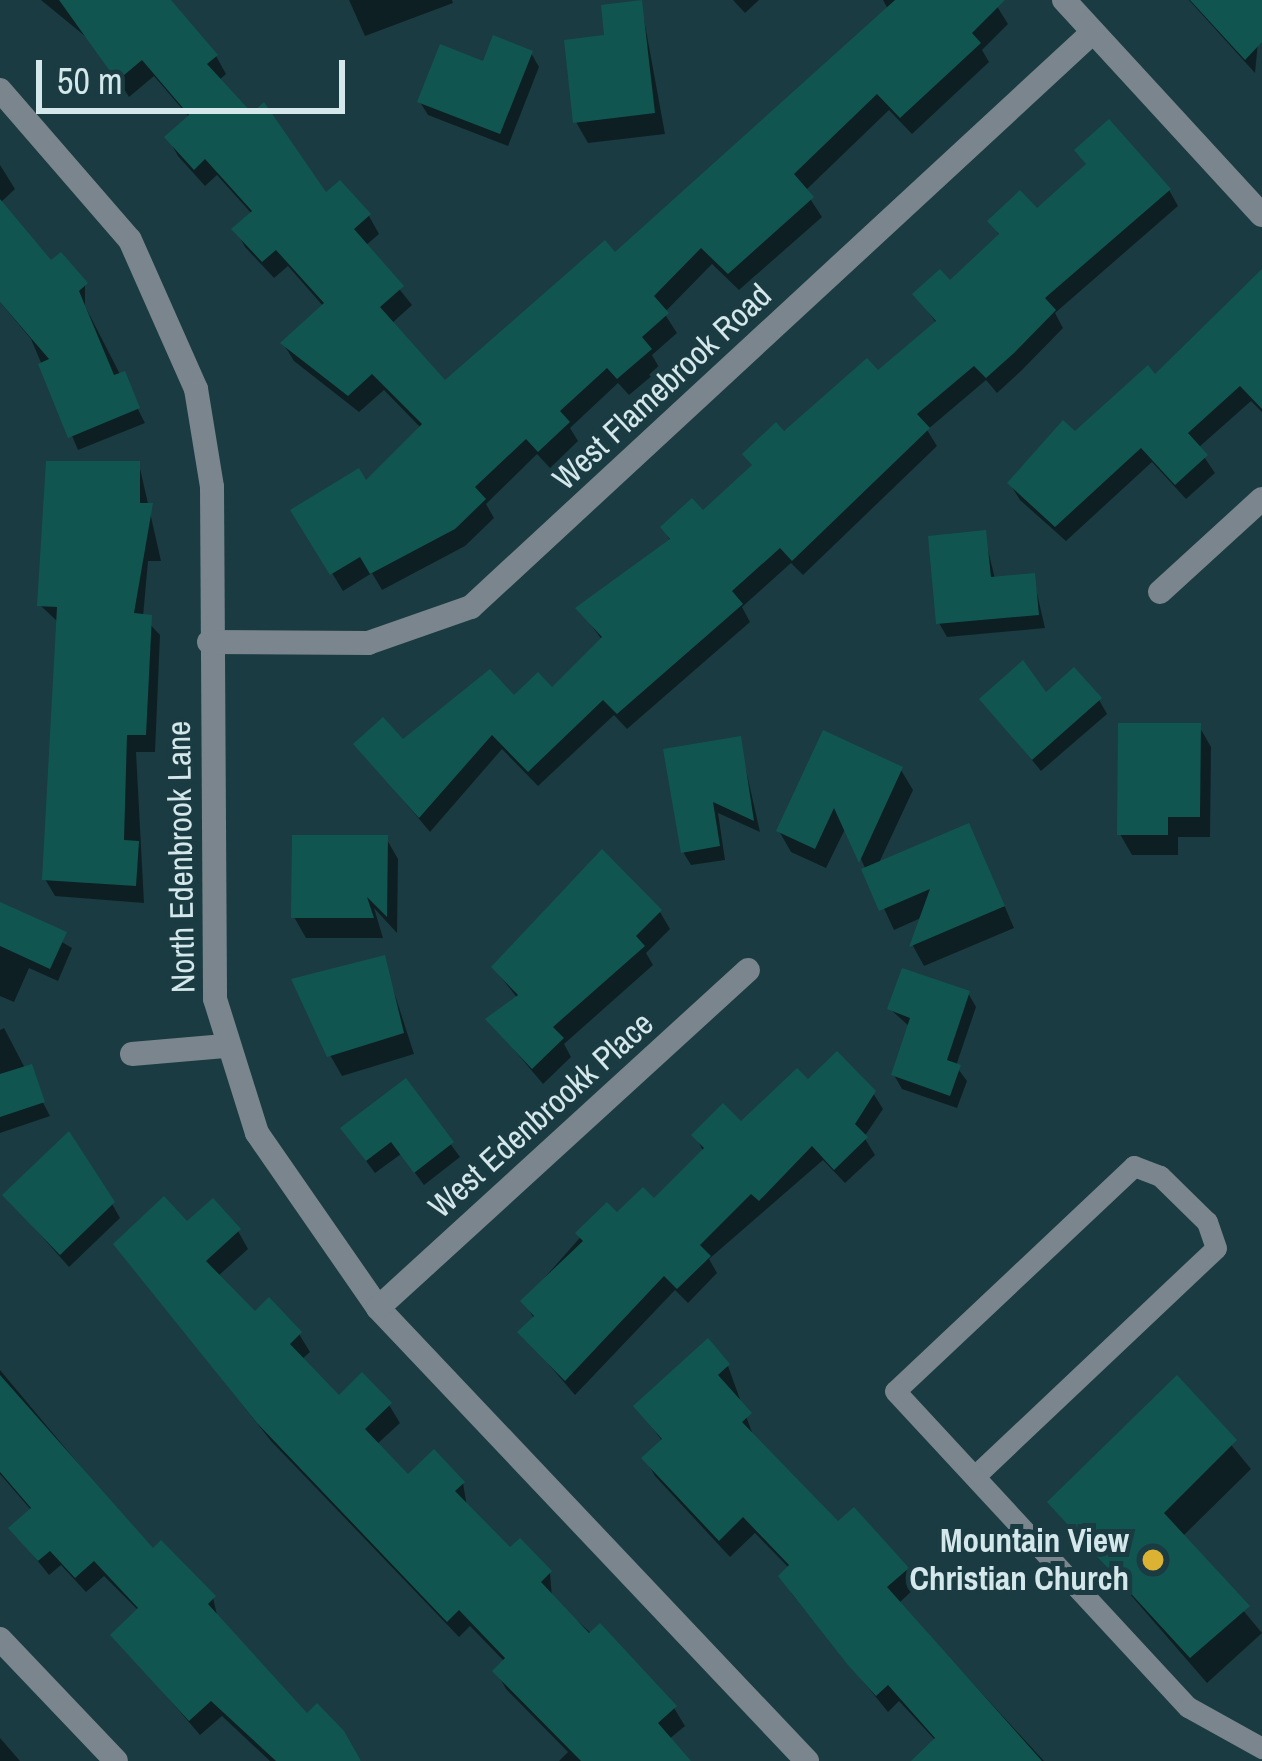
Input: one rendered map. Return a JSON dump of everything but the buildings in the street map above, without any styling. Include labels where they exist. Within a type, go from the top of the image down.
[{"type":"street","points":[[1064,0],[1262,215]]},
{"type":"street","name":"West Flamebrook Road","points":[[209,642],[368,643],[471,607],[1093,32]]},
{"type":"street","name":"North Edenbrook Lane","points":[[0,90],[130,240],[183,341],[212,488],[209,642],[225,1046],[274,1162],[378,1308],[807,1761]]},
{"type":"street","points":[[1160,592],[1262,499]]},
{"type":"street","name":"West Edenbrookk Place","points":[[378,1308],[748,970]]},
{"type":"street","points":[[133,1054],[225,1046]]},
{"type":"street","points":[[0,1639],[116,1761]]},
{"type":"lane","points":[[976,1475],[1216,1248],[1207,1222],[1160,1176],[1134,1166],[895,1391],[1188,1707],[1262,1748]]},
{"type":"place","name":"Mountain View Christian Church","points":[[1153,1560]]}]
